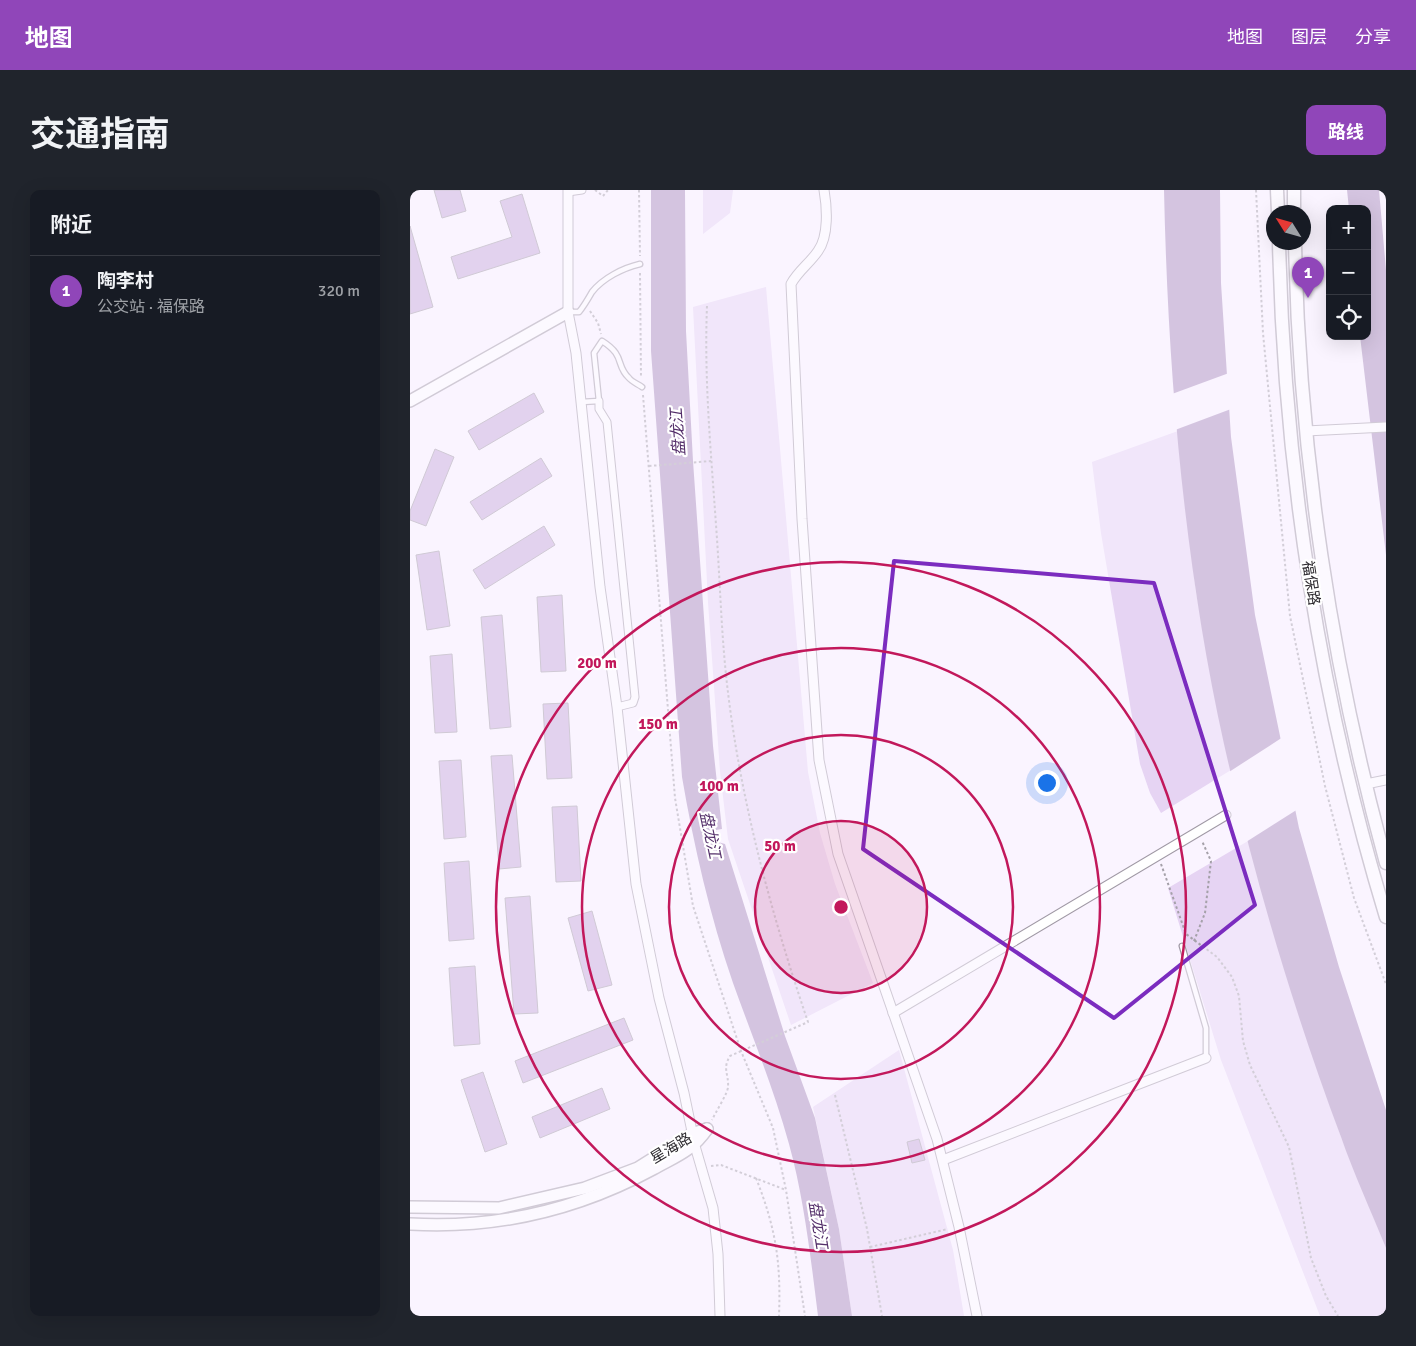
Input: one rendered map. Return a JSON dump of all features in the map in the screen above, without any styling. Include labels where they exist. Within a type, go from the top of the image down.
[{"type":"main road","points":[[1277,190],[1278,205]]},
{"type":"main road","points":[[1294,190],[1294,205]]},
{"type":"main road","name":"福保路","points":[[1279,250],[1281,331],[1296,490],[1327,680],[1355,809],[1386,917]]},
{"type":"main road","name":"福保路","points":[[1295,250],[1296,330],[1312,488],[1342,677],[1386,863]]},
{"type":"street","points":[[582,190],[568,191],[568,312],[576,353],[600,586],[641,912],[692,1134],[713,1208],[718,1254],[720,1316]]},
{"type":"street","points":[[824,190],[828,214],[820,250],[795,276],[791,284],[802,519],[819,760],[838,854],[894,1012],[943,1160],[977,1316]]},
{"type":"street","points":[[410,401],[568,312]]},
{"type":"street","points":[[599,401],[600,409],[607,422],[635,697],[633,703],[616,707]]},
{"type":"street","points":[[1306,431],[1369,430],[1386,427]]},
{"type":"street","points":[[1366,784],[1386,780]]},
{"type":"street","points":[[894,1012],[1226,815]]},
{"type":"street","points":[[943,1160],[1206,1058]]},
{"type":"street","name":"星海路","points":[[410,1207],[500,1208],[585,1188],[638,1168],[692,1134],[707,1129]]},
{"type":"street","name":"星海路","points":[[410,1224],[436,1225],[491,1222],[546,1213],[593,1198],[618,1187],[695,1146],[707,1129]]},
{"type":"lane","points":[[568,312],[579,312],[593,291],[606,280],[626,267],[640,264]]},
{"type":"lane","points":[[581,402],[599,401],[594,353],[602,341],[618,353],[629,379],[642,387]]},
{"type":"lane","points":[[1182,946],[1206,1028],[1206,1058]]},
{"type":"path","points":[[595,190],[603,196],[608,190]]},
{"type":"path","points":[[640,190],[642,387],[675,798],[694,906],[741,1051],[773,1128],[786,1190],[804,1316]]},
{"type":"path","points":[[584,306],[598,323],[602,341]]},
{"type":"path","points":[[707,306],[705,352],[727,684],[740,767],[756,843],[793,978],[808,1022],[730,1056],[725,1067],[728,1087],[727,1094],[722,1098],[707,1129]]},
{"type":"path","points":[[649,466],[711,461]]},
{"type":"path","points":[[1194,941],[1205,913],[1212,861],[1198,832]]},
{"type":"path","points":[[1158,855],[1186,934],[1225,965],[1236,989],[1243,1040],[1250,1065],[1289,1147],[1311,1258],[1326,1296],[1338,1316]]},
{"type":"path","points":[[835,1095],[870,1247],[882,1316]]},
{"type":"path","points":[[702,1167],[721,1165],[786,1190]]},
{"type":"path","points":[[756,1178],[775,1231],[779,1256],[779,1316]]},
{"type":"path","points":[[870,1247],[959,1227]]},
{"type":"highlighted area","points":[[894,561],[1154,583],[1255,905],[1114,1018],[863,849]]},
{"type":"shaded area","points":[[703,190],[733,190],[730,213],[703,234]]},
{"type":"shaded area","points":[[766,287],[808,772],[820,833],[835,884],[873,983],[791,1025],[728,839],[720,771],[708,602],[693,307]]},
{"type":"shaded area","points":[[1178,431],[1196,593],[1231,770],[1161,813],[1150,793],[1140,764],[1101,533],[1092,462]]},
{"type":"shaded area","points":[[1248,841],[1287,978],[1341,1137],[1386,1248],[1386,1316],[1320,1316],[1221,1060],[1168,888]]},
{"type":"shaded area","points":[[899,1050],[953,1250],[964,1316],[852,1316],[839,1229],[813,1107]]},
{"type":"water","name":"盘龙江","points":[[651,190],[685,190],[686,331],[713,746],[722,829],[716,830],[718,842],[725,844],[785,1036],[815,1118],[839,1229],[852,1316],[818,1316],[799,1186],[789,1144],[777,1103],[733,983],[717,932],[697,855],[682,777],[651,351]]},
{"type":"water","points":[[1164,190],[1220,190],[1221,283],[1231,437],[1255,615],[1299,828],[1339,967],[1386,1110],[1386,1248],[1357,1179],[1323,1089],[1291,991],[1248,844],[1224,744],[1198,607],[1180,468],[1169,329]]},
{"type":"water","points":[[1347,190],[1379,190],[1386,270],[1386,555],[1360,340],[1371,340],[1371,205],[1349,205]]},
{"type":"pier","points":[[1229,373],[1231,409],[1175,430],[1172,394]]},
{"type":"pier","points":[[1283,737],[1298,809],[1246,842],[1229,772]]},
{"type":"building","points":[[434,190],[460,190],[466,211],[442,218]]},
{"type":"building","points":[[522,194],[540,253],[458,279],[451,257],[512,237],[500,201]]},
{"type":"building","points":[[410,226],[433,307],[410,314]]},
{"type":"building","points":[[534,393],[544,412],[479,450],[468,431]]},
{"type":"building","points":[[435,449],[454,457],[426,526],[410,520],[410,511]]},
{"type":"building","points":[[541,458],[552,476],[482,520],[470,502]]},
{"type":"building","points":[[544,526],[555,545],[485,589],[473,570]]},
{"type":"building","points":[[439,551],[450,626],[427,630],[416,555]]},
{"type":"building","points":[[562,595],[566,671],[541,672],[537,597]]},
{"type":"building","points":[[502,615],[511,727],[490,729],[481,617]]},
{"type":"building","points":[[452,654],[457,732],[435,733],[430,656]]},
{"type":"building","points":[[568,703],[572,778],[547,779],[543,704]]},
{"type":"building","points":[[512,755],[521,867],[499,869],[491,756]]},
{"type":"building","points":[[461,760],[466,837],[444,839],[439,761]]},
{"type":"building","points":[[577,806],[581,881],[556,882],[552,807]]},
{"type":"building","points":[[469,861],[474,939],[449,941],[444,863]]},
{"type":"building","points":[[530,896],[538,1013],[514,1014],[505,898]]},
{"type":"building","points":[[592,911],[612,985],[588,991],[568,918]]},
{"type":"building","points":[[475,966],[480,1044],[454,1046],[449,968]]},
{"type":"building","points":[[624,1018],[633,1040],[523,1083],[515,1061]]},
{"type":"building","points":[[483,1072],[507,1144],[485,1152],[461,1080]]},
{"type":"building","points":[[602,1088],[610,1109],[540,1138],[532,1117]]},
{"type":"building","points":[[919,1139],[925,1160],[912,1163],[907,1142]]},
{"type":"place","name":"陶李村","points":[[1308,298]]}]
